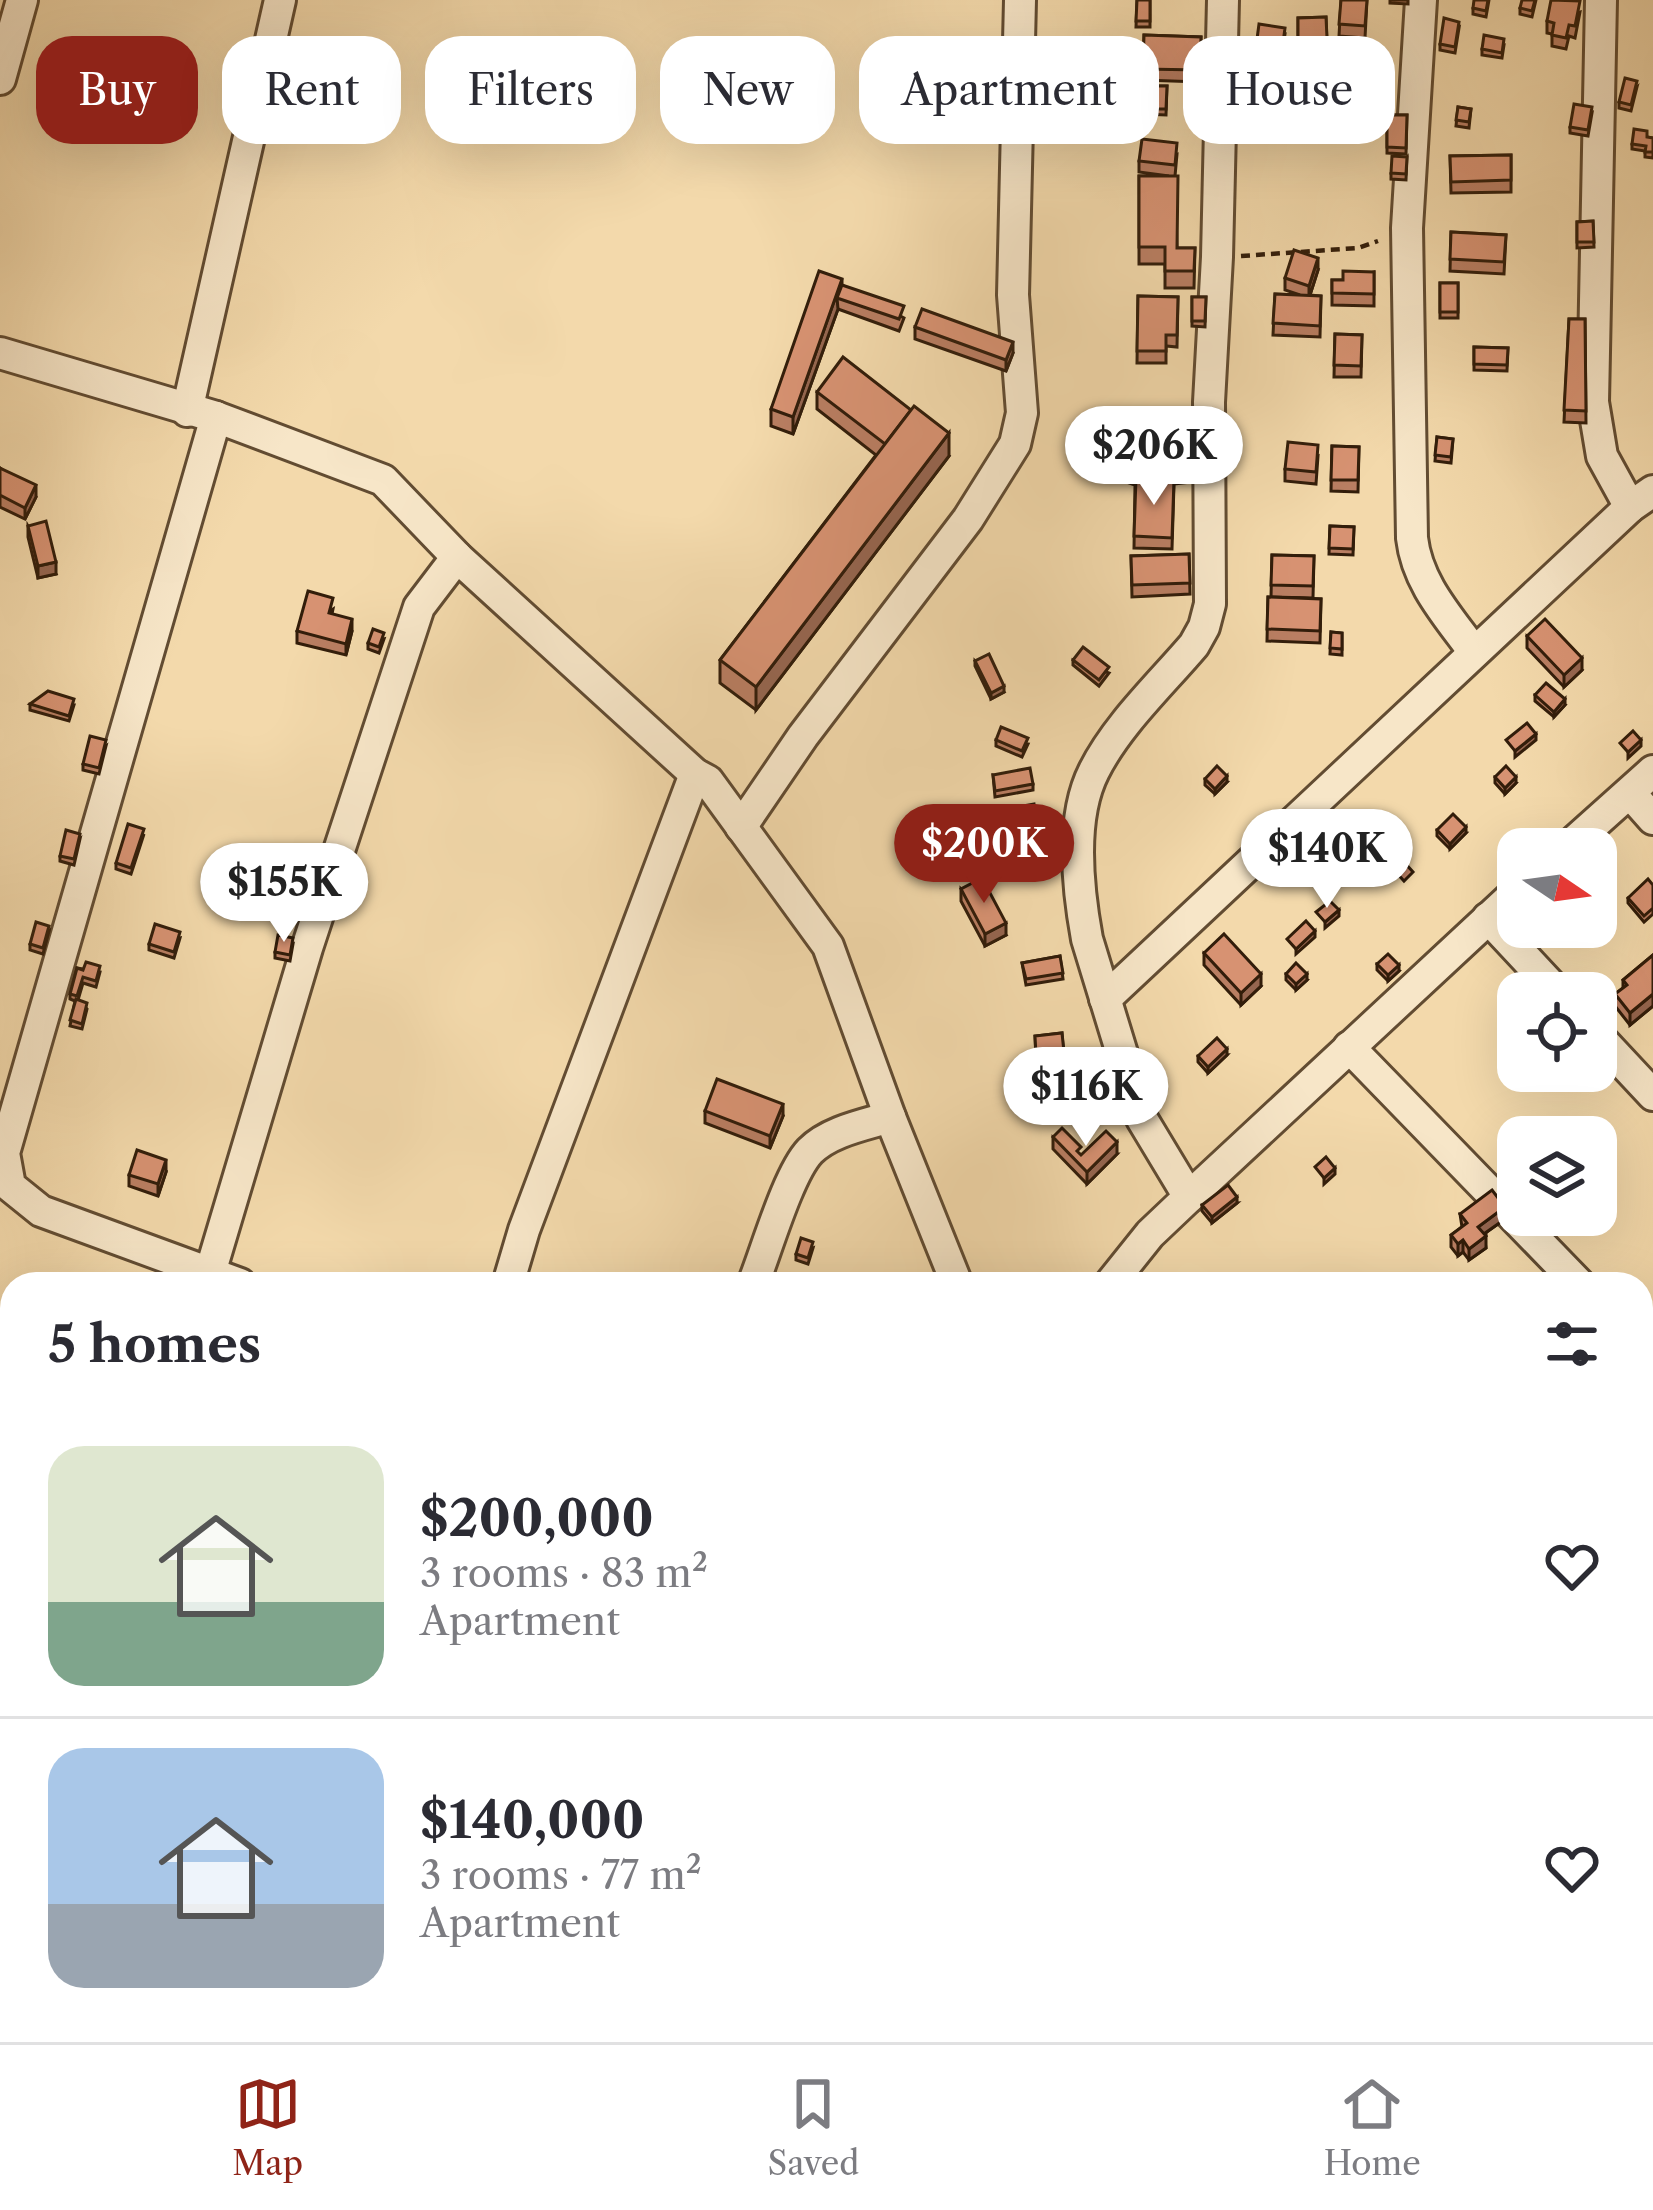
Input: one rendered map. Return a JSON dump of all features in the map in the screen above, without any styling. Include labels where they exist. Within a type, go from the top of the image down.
[{"type":"street","points":[[0,79],[22,0]]},
{"type":"street","points":[[207,1272],[41,1211],[10,1186],[4,1153],[202,414],[280,0]]},
{"type":"street","points":[[741,826],[803,736],[968,519],[1015,444],[1022,413],[1013,296],[1020,0]]},
{"type":"street","points":[[1189,1197],[1142,1119],[1105,999],[1082,912],[1081,824],[1084,798],[1107,749],[1194,645],[1210,604],[1209,403],[1222,0]]},
{"type":"street","points":[[1421,0],[1407,228],[1414,560],[1423,582],[1474,652]]},
{"type":"street","points":[[1105,999],[1641,499],[1602,456],[1593,402],[1601,0]]},
{"type":"street","points":[[0,353],[202,414],[383,480],[457,557],[708,781],[828,946],[952,1272]]},
{"type":"street","points":[[210,1272],[307,948],[419,607],[457,557]]},
{"type":"street","points":[[1590,828],[1653,771]]},
{"type":"street","points":[[512,1272],[695,774]]},
{"type":"street","points":[[1630,793],[1653,819]]},
{"type":"street","points":[[1120,1272],[1150,1234],[1497,910]]},
{"type":"street","points":[[1488,918],[1538,972]]},
{"type":"street","points":[[1349,1047],[1567,1272]]},
{"type":"street","points":[[1617,1056],[1653,1095]]},
{"type":"street","points":[[758,1272],[809,1152],[846,1131],[890,1117]]},
{"type":"path","points":[[1217,257],[1358,248],[1407,228]]},
{"type":"building","points":[[1137,0],[1150,0],[1150,21],[1136,21]]},
{"type":"building","points":[[1341,0],[1367,0],[1365,26],[1339,24]]},
{"type":"building","points":[[1474,0],[1488,0],[1486,11],[1473,8]]},
{"type":"building","points":[[1522,0],[1535,0],[1532,11],[1520,8]]},
{"type":"building","points":[[1551,0],[1580,1],[1575,26],[1569,25],[1566,38],[1552,35],[1554,23],[1547,21]]},
{"type":"building","points":[[1326,17],[1327,36],[1298,36],[1298,18]]},
{"type":"building","points":[[1444,18],[1459,22],[1455,47],[1440,44]]},
{"type":"building","points":[[1259,24],[1285,28],[1284,36],[1257,36]]},
{"type":"building","points":[[1144,35],[1183,36],[1183,70],[1159,69],[1159,36]]},
{"type":"building","points":[[1484,35],[1504,39],[1502,53],[1482,49]]},
{"type":"building","points":[[1625,78],[1637,81],[1631,105],[1619,102]]},
{"type":"building","points":[[1159,86],[1167,86],[1166,109],[1159,109]]},
{"type":"building","points":[[1574,104],[1592,107],[1588,130],[1570,127]]},
{"type":"building","points":[[1458,107],[1471,109],[1469,122],[1456,120]]},
{"type":"building","points":[[1395,115],[1407,115],[1406,148],[1387,147],[1395,144]]},
{"type":"building","points":[[1634,129],[1647,131],[1647,137],[1653,138],[1653,152],[1632,144]]},
{"type":"building","points":[[1177,143],[1175,165],[1139,161],[1141,144]]},
{"type":"building","points":[[1511,155],[1511,180],[1451,182],[1450,156]]},
{"type":"building","points":[[1392,156],[1407,157],[1406,174],[1391,173]]},
{"type":"building","points":[[1139,176],[1178,176],[1177,248],[1195,248],[1194,271],[1165,271],[1165,247],[1139,247]]},
{"type":"building","points":[[1593,221],[1594,242],[1577,242],[1577,222]]},
{"type":"building","points":[[1451,232],[1506,235],[1504,262],[1450,259]]},
{"type":"building","points":[[1294,250],[1318,258],[1309,286],[1285,278]]},
{"type":"building","points":[[819,271],[842,279],[793,417],[771,409]]},
{"type":"building","points":[[1343,271],[1374,272],[1374,294],[1332,293],[1332,280],[1343,280]]},
{"type":"building","points":[[1440,283],[1458,283],[1458,312],[1440,312]]},
{"type":"building","points":[[842,285],[904,306],[899,319],[837,298]]},
{"type":"building","points":[[1275,294],[1321,296],[1320,326],[1273,323]]},
{"type":"building","points":[[1138,296],[1178,297],[1177,335],[1166,335],[1166,351],[1137,351]]},
{"type":"building","points":[[1192,297],[1206,297],[1205,321],[1192,321]]},
{"type":"building","points":[[922,309],[1013,342],[1006,360],[915,327]]},
{"type":"building","points":[[1569,319],[1585,319],[1586,411],[1564,410]]},
{"type":"building","points":[[1335,334],[1362,335],[1361,366],[1334,365]]},
{"type":"building","points":[[1474,347],[1508,348],[1507,365],[1474,364]]},
{"type":"building","points":[[843,357],[911,410],[885,444],[817,392]]},
{"type":"building","points":[[914,406],[949,433],[756,687],[720,660]]},
{"type":"building","points":[[1437,437],[1453,439],[1451,457],[1435,455]]},
{"type":"building","points":[[1189,438],[1192,471],[1157,474],[1154,441]]},
{"type":"building","points":[[1288,442],[1318,445],[1316,472],[1285,469]]},
{"type":"building","points":[[1332,446],[1359,447],[1358,480],[1331,480]]},
{"type":"building","points":[[1134,454],[1149,458],[1143,478],[1126,476]]},
{"type":"building","points":[[0,468],[36,485],[25,508],[0,495]]},
{"type":"building","points":[[1136,478],[1174,479],[1172,538],[1134,536]]},
{"type":"building","points":[[46,521],[56,562],[38,566],[28,526]]},
{"type":"building","points":[[1330,526],[1354,527],[1353,549],[1329,548]]},
{"type":"building","points":[[1189,554],[1190,583],[1132,585],[1131,556]]},
{"type":"building","points":[[1272,555],[1314,556],[1313,586],[1271,585]]},
{"type":"building","points":[[308,591],[333,598],[329,613],[352,619],[346,644],[297,631]]},
{"type":"building","points":[[1268,597],[1321,599],[1320,631],[1267,629]]},
{"type":"building","points":[[1545,619],[1582,658],[1564,675],[1527,636]]},
{"type":"building","points":[[373,629],[384,633],[379,647],[368,643]]},
{"type":"building","points":[[1331,632],[1342,633],[1342,649],[1330,648]]},
{"type":"building","points":[[1083,647],[1109,667],[1099,680],[1073,660]]},
{"type":"building","points":[[989,654],[1004,686],[991,693],[975,661]]},
{"type":"building","points":[[1546,683],[1565,699],[1554,712],[1535,695]]},
{"type":"building","points":[[48,691],[74,699],[69,716],[30,704]]},
{"type":"building","points":[[1527,723],[1536,734],[1515,751],[1506,740]]},
{"type":"building","points":[[1001,727],[1028,738],[1022,751],[996,740]]},
{"type":"building","points":[[1633,731],[1641,740],[1628,752],[1620,743]]},
{"type":"building","points":[[90,736],[106,740],[99,768],[83,764]]},
{"type":"building","points":[[1217,766],[1227,776],[1215,789],[1205,779]]},
{"type":"building","points":[[1506,766],[1516,777],[1505,788],[1495,777]]},
{"type":"building","points":[[1030,768],[1033,784],[995,791],[993,775]]},
{"type":"building","points":[[1034,804],[1036,820],[999,827],[996,811]]},
{"type":"building","points":[[1453,814],[1466,827],[1450,844],[1437,830]]},
{"type":"building","points":[[128,824],[144,829],[131,868],[116,863]]},
{"type":"building","points":[[66,830],[80,834],[74,859],[60,856]]},
{"type":"building","points":[[1042,842],[1045,858],[1008,864],[1005,849]]},
{"type":"building","points":[[1389,846],[1399,856],[1388,868],[1378,858]]},
{"type":"building","points":[[1404,862],[1413,872],[1404,881],[1395,871]]},
{"type":"building","points":[[982,878],[1006,923],[985,934],[961,889]]},
{"type":"building","points":[[1648,879],[1653,885],[1653,908],[1644,916],[1628,898]]},
{"type":"building","points":[[1330,901],[1339,910],[1325,922],[1316,912]]},
{"type":"building","points":[[1306,921],[1315,931],[1296,949],[1287,939]]},
{"type":"building","points":[[36,922],[49,926],[43,948],[30,944]]},
{"type":"building","points":[[155,924],[180,932],[174,952],[149,944]]},
{"type":"building","points":[[1224,934],[1261,974],[1241,993],[1204,953]]},
{"type":"building","points":[[278,935],[293,938],[290,955],[275,952]]},
{"type":"building","points":[[1388,954],[1399,965],[1388,975],[1377,964]]},
{"type":"building","points":[[1653,955],[1653,994],[1630,1013],[1617,997],[1627,985],[1623,980]]},
{"type":"building","points":[[1060,956],[1063,973],[1026,979],[1022,963]]},
{"type":"building","points":[[86,962],[100,966],[96,981],[83,977],[77,996],[70,994],[77,968],[83,970]]},
{"type":"building","points":[[1296,963],[1307,974],[1296,984],[1286,974]]},
{"type":"building","points":[[76,999],[87,1003],[82,1024],[70,1020]]},
{"type":"building","points":[[1062,1033],[1064,1052],[1036,1055],[1035,1036]]},
{"type":"building","points":[[1217,1038],[1227,1049],[1208,1067],[1198,1056]]},
{"type":"building","points":[[717,1079],[783,1104],[770,1136],[705,1111]]},
{"type":"building","points":[[1062,1128],[1081,1147],[1077,1151],[1081,1155],[1106,1131],[1117,1142],[1087,1172],[1053,1137]]},
{"type":"building","points":[[137,1150],[166,1160],[158,1184],[129,1175]]},
{"type":"building","points":[[1326,1157],[1335,1168],[1324,1178],[1315,1167]]},
{"type":"building","points":[[1228,1185],[1237,1197],[1212,1217],[1202,1205]]},
{"type":"building","points":[[1492,1190],[1497,1197],[1497,1213],[1478,1227],[1486,1236],[1469,1249],[1451,1235],[1467,1223],[1460,1214]]},
{"type":"building","points":[[801,1238],[813,1242],[808,1258],[796,1254]]}]
